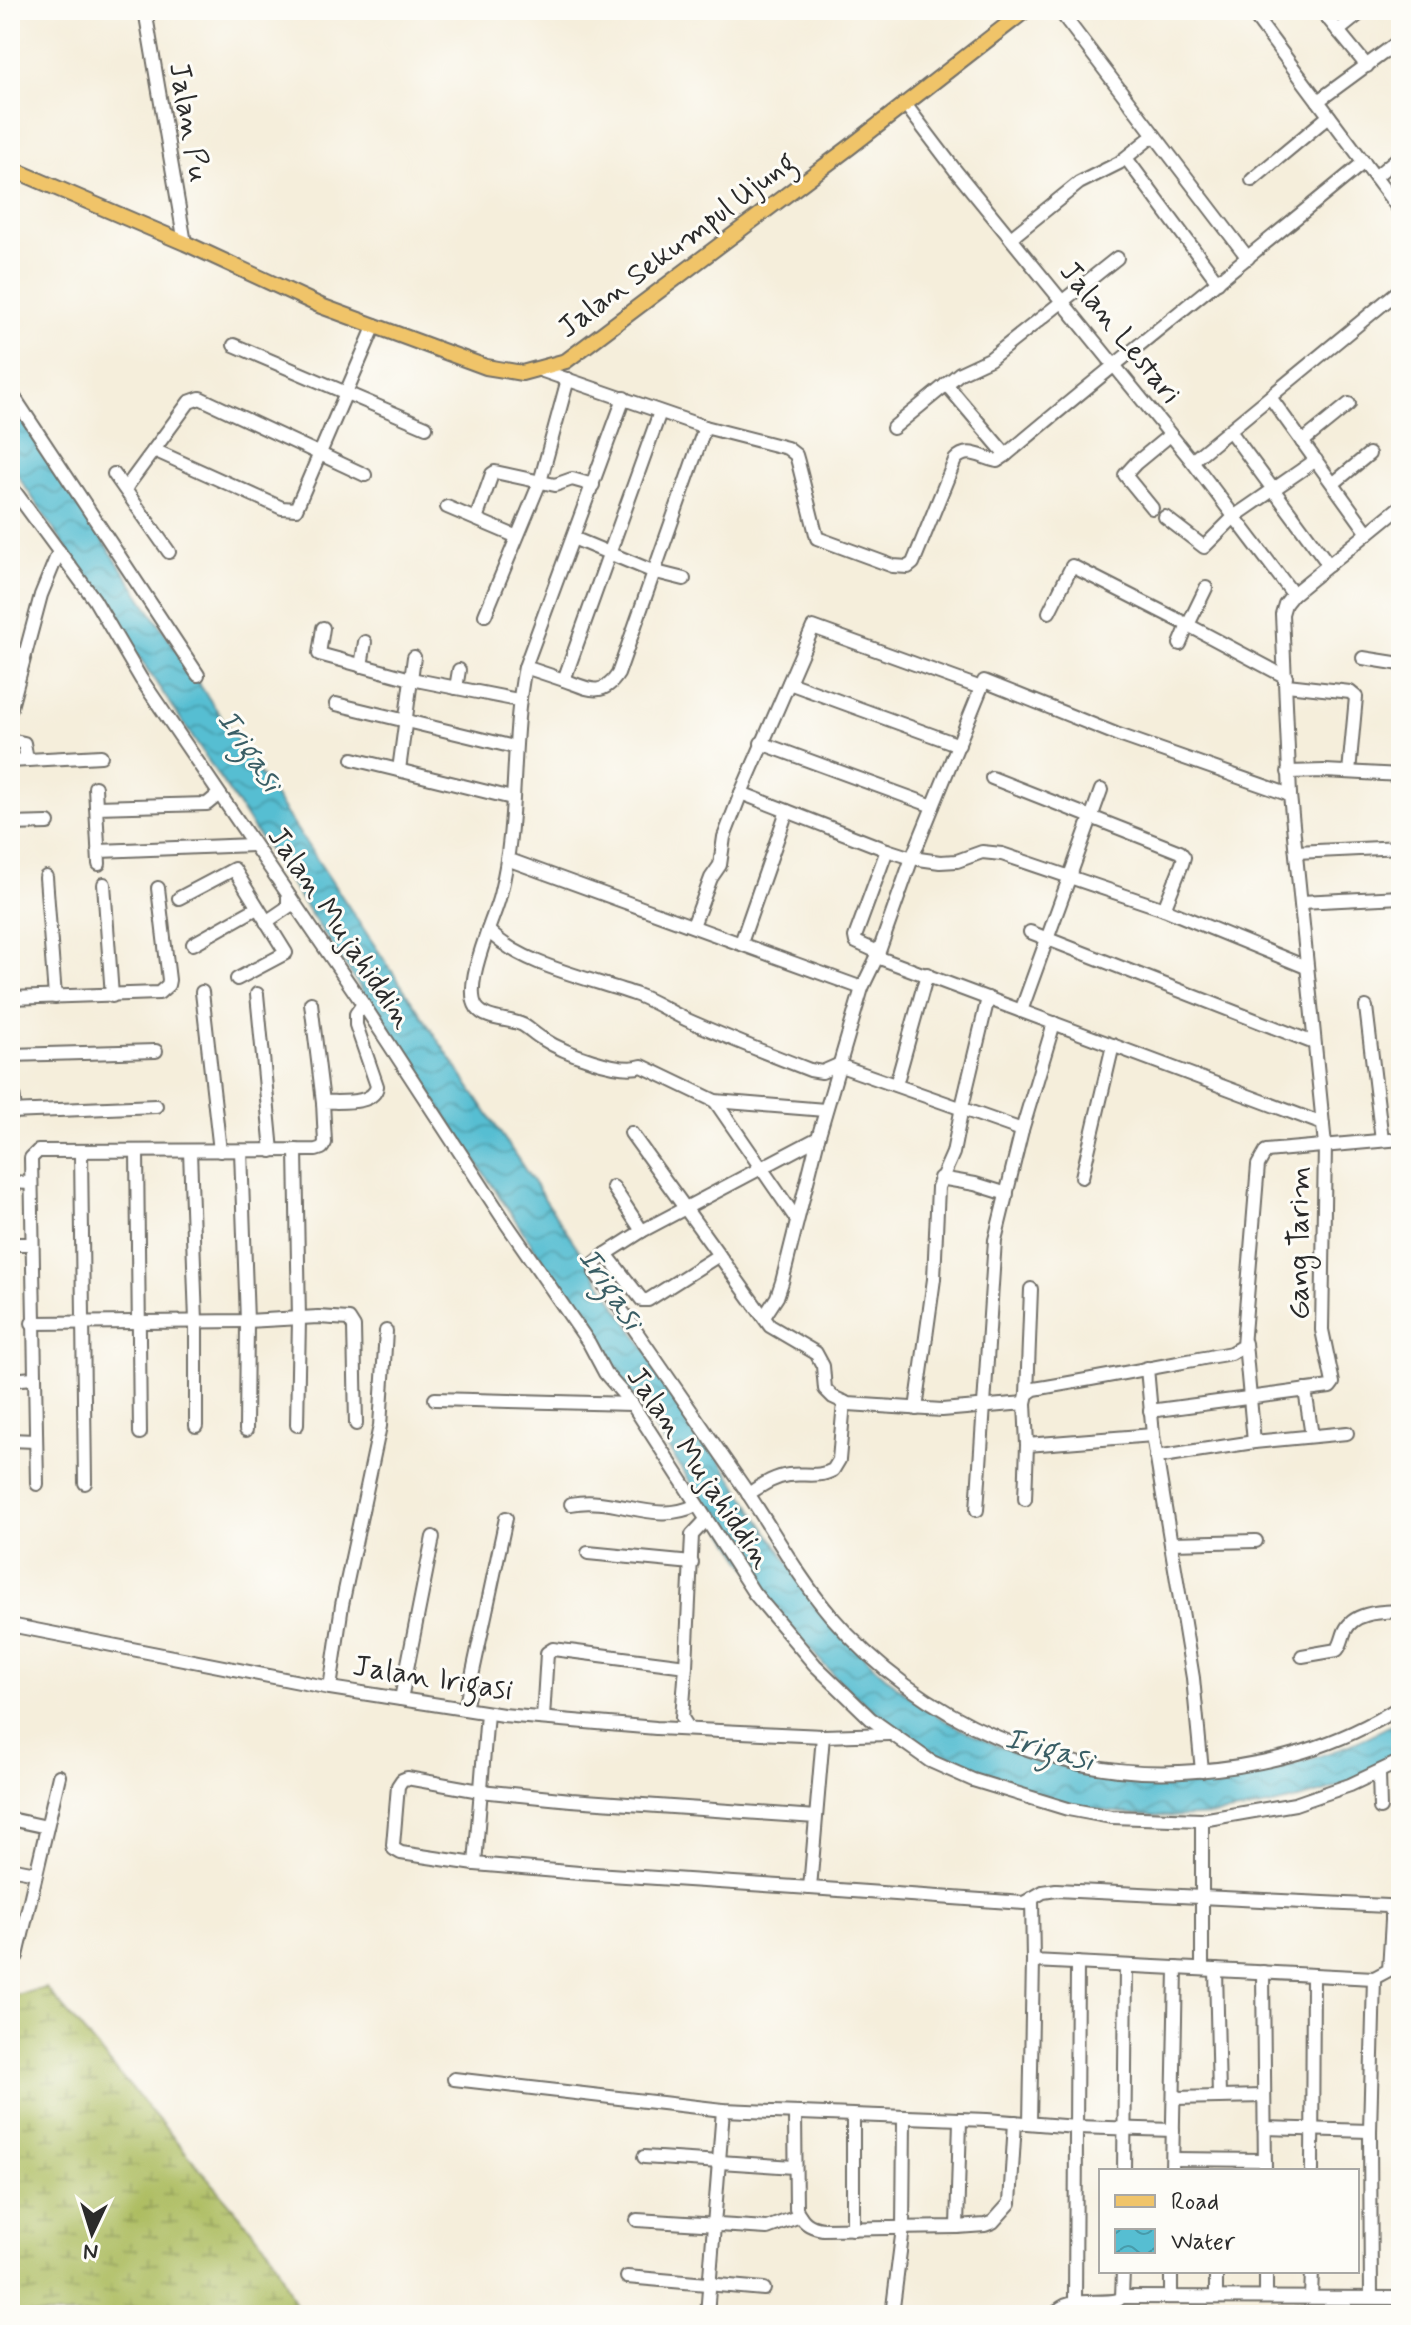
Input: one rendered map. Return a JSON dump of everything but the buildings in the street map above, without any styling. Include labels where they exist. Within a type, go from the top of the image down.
[{"type":"main road","name":"Jalan Sekumpul Ujung","points":[[10,168],[185,243],[321,306],[486,367],[522,373],[566,361],[1026,10]]},
{"type":"street","points":[[10,37],[13,10]]},
{"type":"street","name":"Jalan Pu","points":[[145,10],[185,243]]},
{"type":"street","points":[[1059,10],[1248,258]]},
{"type":"street","points":[[1250,10],[1401,212]]},
{"type":"street","points":[[1321,10],[1367,66]]},
{"type":"street","points":[[1338,31],[1364,10]]},
{"type":"street","points":[[1318,101],[1401,40]]},
{"type":"street","name":"Jalan Lestari","points":[[905,104],[1192,461],[1293,594]]},
{"type":"street","points":[[1252,180],[1329,116]]},
{"type":"street","points":[[1011,238],[1079,183],[1103,173],[1154,135]]},
{"type":"street","points":[[1375,177],[1401,155]]},
{"type":"street","points":[[1126,158],[1218,282]]},
{"type":"street","points":[[540,370],[705,427],[787,448],[796,455],[817,538],[834,547],[903,568],[913,563],[960,454],[967,452],[997,461],[1006,455],[1112,365],[1364,162]]},
{"type":"street","points":[[893,428],[946,384],[970,367],[990,359],[1117,258]]},
{"type":"street","points":[[1192,461],[1401,289]]},
{"type":"street","points":[[154,450],[289,510],[300,506],[375,325]]},
{"type":"street","points":[[234,345],[426,427]]},
{"type":"street","points":[[485,615],[515,536],[540,482],[568,379]]},
{"type":"street","points":[[946,384],[1006,455]]},
{"type":"street","points":[[10,391],[198,675]]},
{"type":"street","points":[[1270,397],[1368,533]]},
{"type":"street","points":[[125,489],[189,402],[200,398],[365,475]]},
{"type":"street","points":[[624,398],[525,667],[518,700],[507,859],[500,895],[477,964],[475,1003],[484,1014],[520,1023],[560,1048],[620,1068],[632,1070],[642,1066],[715,1101],[825,1110]]},
{"type":"street","points":[[1302,442],[1349,404]]},
{"type":"street","points":[[564,680],[660,412]]},
{"type":"street","points":[[525,667],[592,690],[610,685],[618,674],[705,427]]},
{"type":"street","points":[[1230,431],[1329,565]]},
{"type":"street","points":[[1152,508],[1125,475],[1170,435]]},
{"type":"street","points":[[1334,483],[1369,454]]},
{"type":"street","points":[[1165,517],[1207,549],[1235,516],[1316,460]]},
{"type":"street","points":[[476,519],[495,472],[555,485],[572,479],[593,485]]},
{"type":"street","points":[[114,474],[169,552]]},
{"type":"street","name":"Jalan Mujahiddin","points":[[10,485],[94,599],[141,679],[363,1004],[506,1223],[589,1343],[605,1373],[632,1404],[754,1593],[815,1665],[889,1734],[930,1761],[973,1780],[1068,1809],[1111,1817],[1202,1820],[1295,1804],[1379,1773],[1401,1761]]},
{"type":"street","points":[[10,509],[21,501]]},
{"type":"street","points":[[1293,594],[1401,506]]},
{"type":"street","points":[[447,507],[515,536]]},
{"type":"street","points":[[573,538],[652,571],[684,579]]},
{"type":"street","points":[[10,711],[41,595],[59,551]]},
{"type":"street","points":[[1049,612],[1070,568],[1077,566],[1286,681],[1350,692],[1356,697],[1349,772]]},
{"type":"street","points":[[1180,644],[1206,588]]},
{"type":"street","name":"Gang Tarim","points":[[1293,594],[1282,614],[1288,772],[1325,1145],[1321,1312],[1322,1330],[1334,1376],[1330,1387],[1305,1390]]},
{"type":"street","points":[[693,926],[711,878],[720,865],[724,837],[761,743],[813,627],[981,688]]},
{"type":"street","points":[[323,628],[319,654],[411,679],[518,700]]},
{"type":"street","points":[[361,666],[365,642]]},
{"type":"street","points":[[399,770],[414,657]]},
{"type":"street","points":[[1363,658],[1401,664]]},
{"type":"street","points":[[456,688],[459,670]]},
{"type":"street","points":[[764,1317],[777,1297],[782,1282],[825,1110],[862,988],[984,681],[1116,734],[1290,795]]},
{"type":"street","points":[[789,683],[959,745]]},
{"type":"street","points":[[336,704],[514,747]]},
{"type":"street","points":[[10,740],[24,743],[27,760]]},
{"type":"street","points":[[761,743],[933,806]]},
{"type":"street","points":[[10,761],[101,756]]},
{"type":"street","points":[[353,759],[512,798]]},
{"type":"street","points":[[1288,772],[1401,775]]},
{"type":"street","points":[[992,778],[1180,852],[1184,857],[1164,909]]},
{"type":"street","points":[[95,787],[99,857],[253,845]]},
{"type":"street","points":[[1021,1011],[1101,790]]},
{"type":"street","points":[[741,793],[912,858],[948,862],[989,852],[1164,909],[1306,967]]},
{"type":"street","points":[[96,807],[207,804],[219,794]]},
{"type":"street","points":[[741,943],[787,811]]},
{"type":"street","points":[[10,824],[48,823]]},
{"type":"street","points":[[1296,852],[1401,847]]},
{"type":"street","points":[[887,850],[855,937],[856,942],[878,954],[1021,1011],[1323,1124]]},
{"type":"street","points":[[507,859],[862,988]]},
{"type":"street","points":[[179,898],[234,869],[286,953],[237,979]]},
{"type":"street","points":[[46,877],[55,997]]},
{"type":"street","points":[[104,884],[112,996]]},
{"type":"street","points":[[10,998],[159,993],[168,985],[158,888]]},
{"type":"street","points":[[266,922],[288,907],[288,895]]},
{"type":"street","points":[[1301,902],[1401,897]]},
{"type":"street","points":[[193,944],[257,908]]},
{"type":"street","points":[[488,930],[504,945],[537,960],[590,982],[639,996],[690,1022],[810,1070],[822,1072],[838,1065],[1022,1130]]},
{"type":"street","points":[[1030,932],[1314,1043]]},
{"type":"street","points":[[896,1085],[927,974]]},
{"type":"street","points":[[202,992],[220,1151]]},
{"type":"street","points":[[257,994],[272,1151]]},
{"type":"street","points":[[916,1409],[934,1279],[938,1187],[953,1153],[988,998]]},
{"type":"street","points":[[37,1484],[30,1183],[30,1165],[34,1154],[322,1148],[325,1143],[323,1102],[311,1003]]},
{"type":"street","points":[[323,1102],[362,1099],[376,1093],[377,1086],[356,1025],[356,1014],[363,1004]]},
{"type":"street","points":[[1366,1007],[1382,1140]]},
{"type":"street","points":[[977,1510],[995,1246],[1022,1130],[1054,1023]]},
{"type":"street","points":[[1082,1177],[1113,1045]]},
{"type":"street","points":[[10,1055],[156,1051]]},
{"type":"street","points":[[10,1062],[13,1112],[156,1106]]},
{"type":"street","points":[[715,1101],[797,1220]]},
{"type":"street","points":[[631,1133],[764,1317],[775,1329],[816,1353],[823,1366],[825,1389],[844,1402],[916,1409],[986,1408],[1026,1399],[1034,1389],[1231,1353],[1240,1350],[1245,1343]]},
{"type":"street","points":[[818,1138],[642,1231],[595,1263],[595,1272],[748,1494],[798,1573],[832,1616],[883,1667],[949,1713],[1002,1740],[1069,1761],[1151,1773],[1259,1764],[1320,1747],[1352,1734],[1401,1706]]},
{"type":"street","points":[[1254,1442],[1245,1343],[1260,1159],[1271,1149],[1401,1139]]},
{"type":"street","points":[[296,1150],[297,1425]]},
{"type":"street","points":[[81,1151],[85,1483]]},
{"type":"street","points":[[137,1151],[140,1433]]},
{"type":"street","points":[[190,1151],[196,1426]]},
{"type":"street","points":[[241,1151],[247,1321],[246,1430]]},
{"type":"street","points":[[940,1178],[1007,1194]]},
{"type":"street","points":[[10,1182],[30,1183]]},
{"type":"street","points":[[613,1187],[642,1231]]},
{"type":"street","points":[[10,1244],[31,1244]]},
{"type":"street","points":[[606,1254],[637,1297],[644,1300],[719,1255]]},
{"type":"street","points":[[1025,1499],[1031,1289]]},
{"type":"street","points":[[32,1323],[341,1317],[353,1322],[356,1424]]},
{"type":"street","name":"Jalan Irigasi","points":[[386,1331],[380,1426],[342,1605],[330,1688],[487,1713],[543,1718],[823,1736],[889,1734]]},
{"type":"street","points":[[1147,1368],[1156,1457],[1193,1678],[1202,1771]]},
{"type":"street","points":[[10,1380],[33,1378]]},
{"type":"street","points":[[1150,1411],[1305,1390],[1312,1436]]},
{"type":"street","points":[[435,1399],[632,1404]]},
{"type":"street","points":[[748,1494],[786,1475],[827,1474],[833,1470],[839,1460],[844,1402]]},
{"type":"street","points":[[1156,1457],[1254,1442],[1347,1433]]},
{"type":"street","points":[[1027,1445],[1153,1435]]},
{"type":"street","points":[[10,1440],[35,1441]]},
{"type":"street","points":[[571,1504],[590,1500],[674,1513],[696,1505]]},
{"type":"street","points":[[465,1709],[506,1518]]},
{"type":"street","points":[[689,1729],[682,1718],[692,1535],[706,1520]]},
{"type":"street","points":[[401,1699],[433,1537]]},
{"type":"street","points":[[1171,1543],[1256,1541]]},
{"type":"street","points":[[588,1553],[692,1563]]},
{"type":"street","points":[[1302,1656],[1337,1650],[1348,1627],[1359,1618],[1379,1612],[1401,1611]]},
{"type":"street","points":[[10,1625],[330,1688]]},
{"type":"street","points":[[543,1718],[549,1649],[686,1666]]},
{"type":"street","points":[[475,1864],[487,1713]]},
{"type":"street","points":[[810,1888],[823,1736]]},
{"type":"street","points":[[1379,1773],[1380,1808]]},
{"type":"street","points":[[10,1954],[17,1956],[59,1776]]},
{"type":"street","points":[[816,1817],[571,1800],[480,1791],[410,1779],[402,1780],[398,1786],[393,1845],[401,1853],[475,1864],[1024,1903],[1056,1890],[1387,1906],[1396,1920],[1389,1970],[1374,1978],[1033,1961]]},
{"type":"street","points":[[10,1819],[47,1827]]},
{"type":"street","points":[[1202,1820],[1202,1969]]},
{"type":"street","points":[[10,1868],[36,1873]]},
{"type":"street","points":[[1030,2123],[1032,1898]]},
{"type":"street","points":[[1075,2303],[1077,1963]]},
{"type":"street","points":[[1124,2169],[1126,1966]]},
{"type":"street","points":[[1176,1968],[1172,2165],[1264,2165],[1263,1972]]},
{"type":"street","points":[[1216,1970],[1219,2096]]},
{"type":"street","points":[[1312,2169],[1313,1975]]},
{"type":"street","points":[[1371,2297],[1370,2131],[1374,1978]]},
{"type":"street","points":[[454,2079],[723,2110],[1173,2130]]},
{"type":"street","points":[[1174,2098],[1264,2096]]},
{"type":"street","points":[[707,2315],[723,2110]]},
{"type":"street","points":[[795,2115],[796,2209],[811,2227],[853,2229],[985,2225],[1002,2215],[1010,2203],[1015,2122]]},
{"type":"street","points":[[853,2116],[853,2229]]},
{"type":"street","points":[[892,2315],[903,2228],[904,2118]]},
{"type":"street","points":[[957,2227],[960,2120]]},
{"type":"street","points":[[1264,2128],[1370,2131]]},
{"type":"street","points":[[644,2157],[794,2167]]},
{"type":"street","points":[[637,2220],[767,2228],[800,2216]]},
{"type":"street","points":[[1122,2297],[1123,2273]]},
{"type":"street","points":[[1171,2273],[1171,2297]]},
{"type":"street","points":[[1216,2273],[1216,2296]]},
{"type":"street","points":[[1266,2273],[1266,2297]]},
{"type":"street","points":[[1311,2297],[1312,2273]]},
{"type":"street","points":[[627,2277],[764,2289]]},
{"type":"street","points":[[1054,2315],[1063,2306],[1113,2302],[1122,2297],[1401,2298]]},
{"type":"green space","points":[[46,1988],[271,2252],[300,2315],[10,2315],[10,1996]]},
{"type":"water","points":[[10,402],[817,1605],[876,1668],[917,1702],[969,1733],[1026,1756],[1085,1770],[1176,1784],[1203,1783],[1318,1757],[1401,1719],[1401,1758],[1333,1789],[1240,1811],[1190,1816],[1139,1815],[1087,1808],[1036,1795],[986,1777],[939,1754],[895,1727],[839,1681],[794,1630],[740,1556],[10,464]]},
{"type":"water label","name":"Irigasi","points":[[251,750]]},
{"type":"water label","name":"Irigasi","points":[[612,1288]]},
{"type":"water label","name":"Irigasi","points":[[1050,1748]]}]
